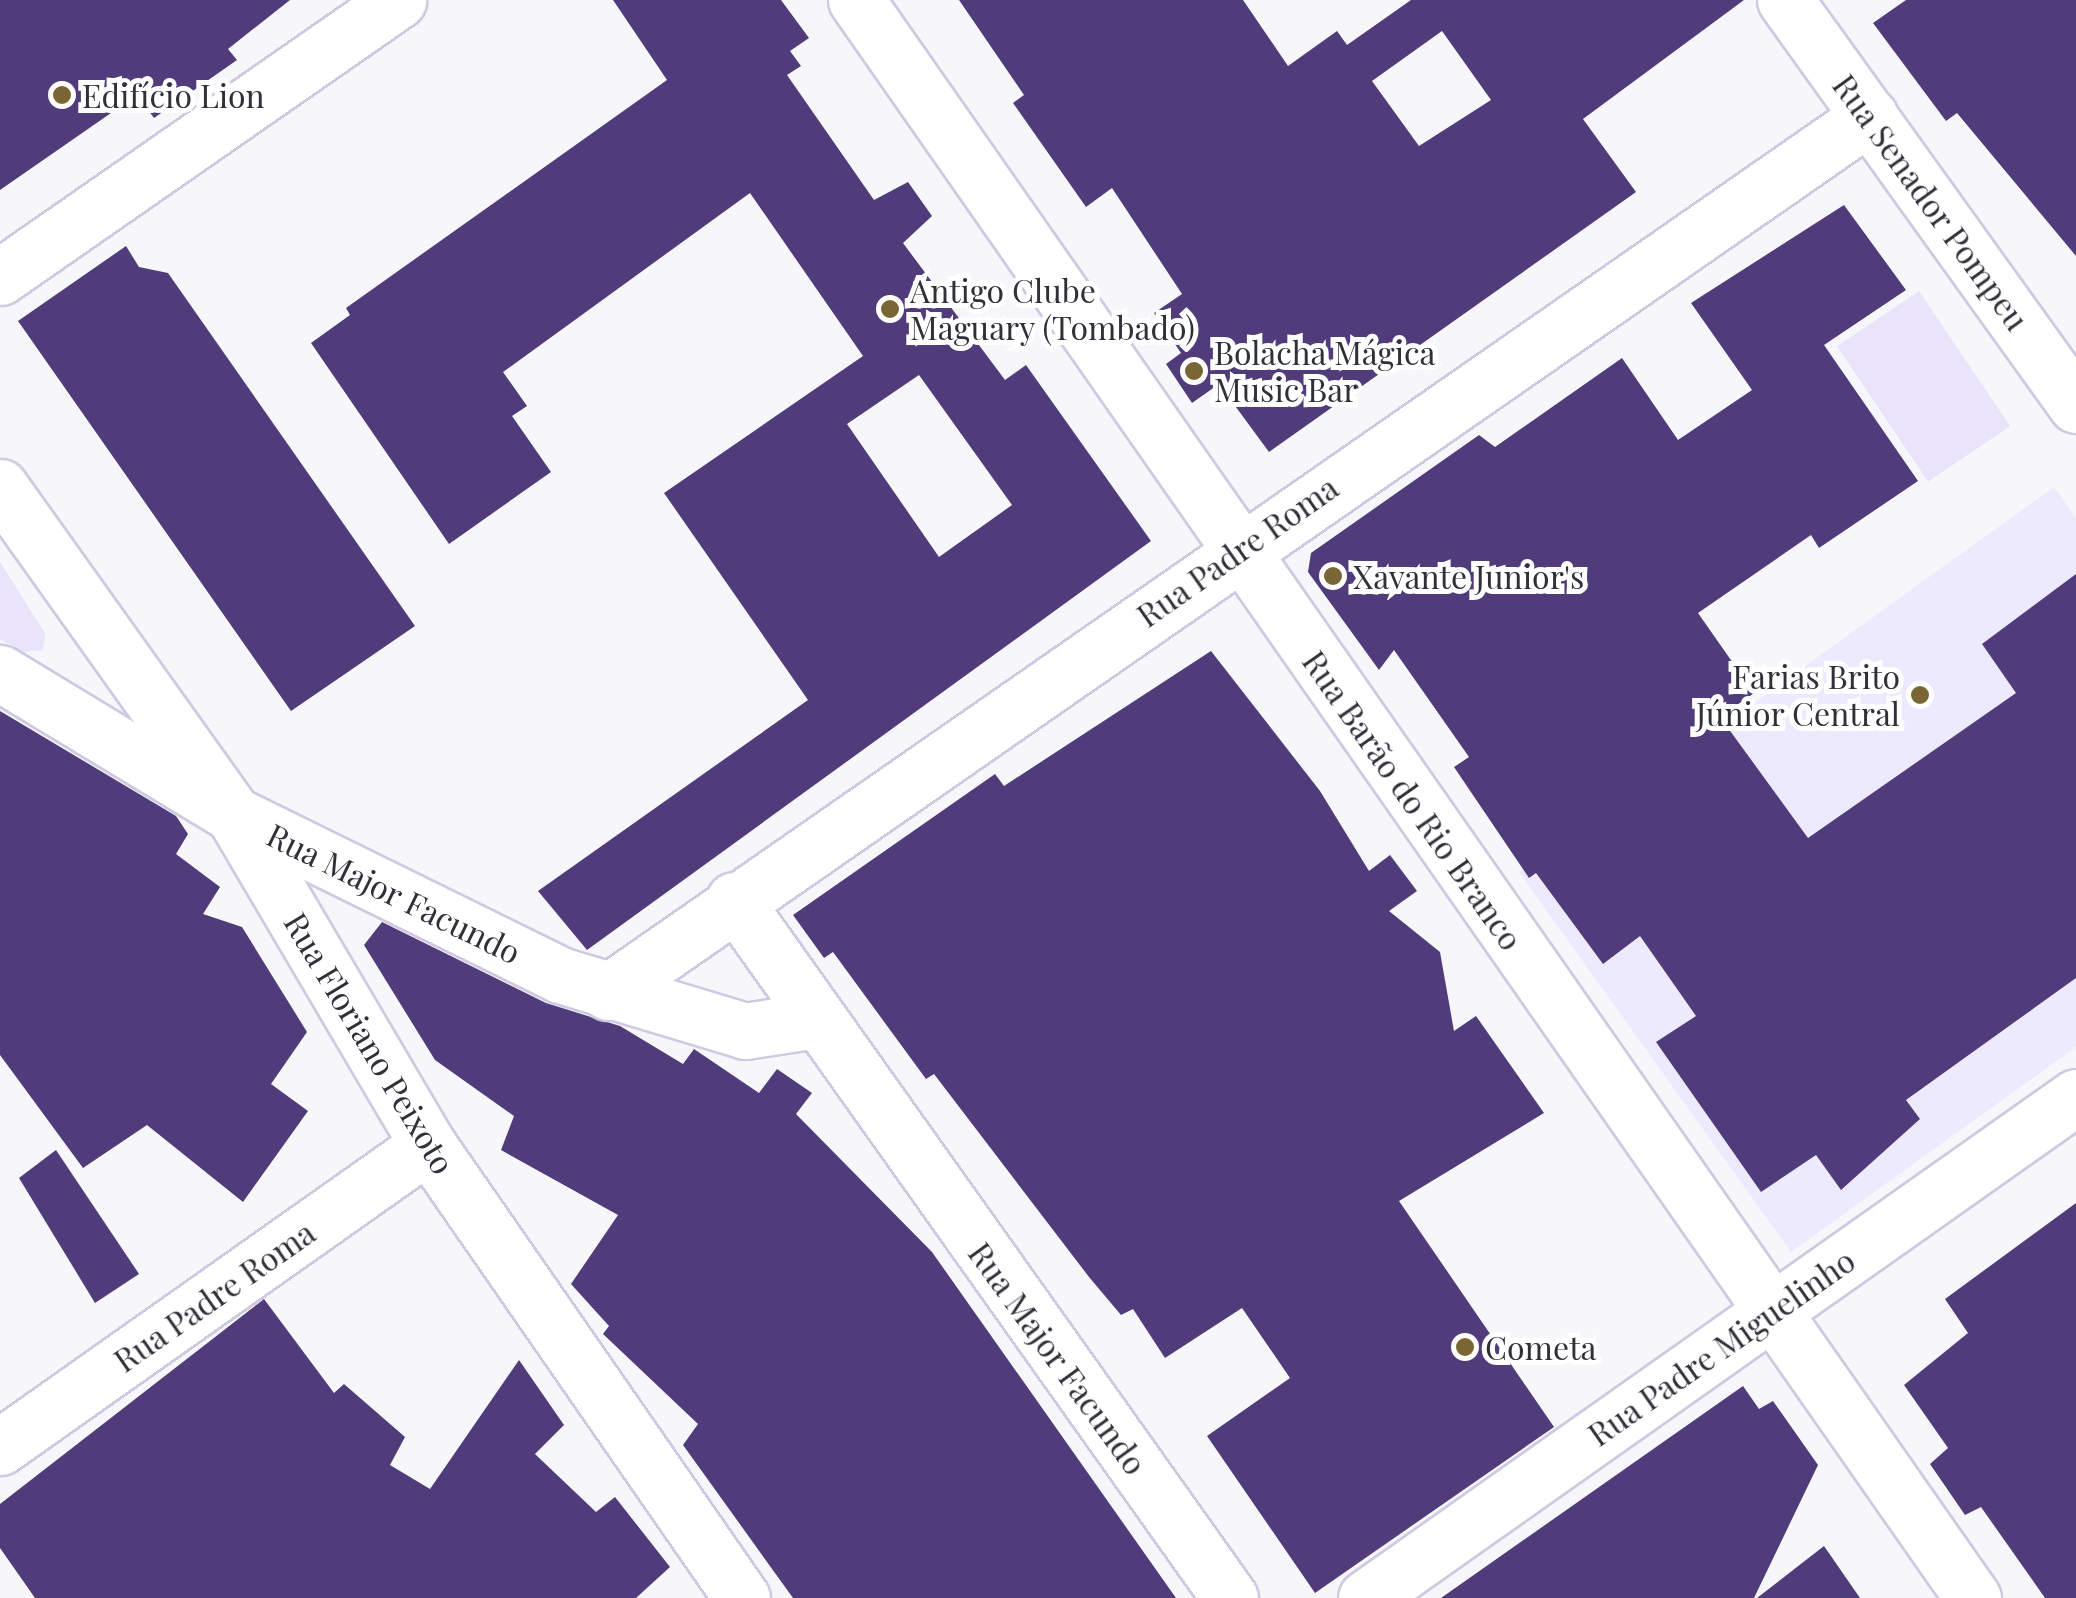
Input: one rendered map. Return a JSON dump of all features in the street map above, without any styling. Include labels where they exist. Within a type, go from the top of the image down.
[{"type":"street","points":[[0,276],[398,0]]},
{"type":"street","name":"Rua Barão do Rio Branco","points":[[856,0],[1972,1598]]},
{"type":"street","name":"Rua Senador Pompeu","points":[[1785,0],[2076,406]]},
{"type":"street","name":"Rua Padre Roma","points":[[608,992],[1238,550],[1870,116]]},
{"type":"street","name":"Rua Floriano Peixoto","points":[[0,487],[232,814],[428,1145],[742,1598]]},
{"type":"street","name":"Rua Major Facundo","points":[[0,672],[232,814],[608,992],[745,1032],[816,1020]]},
{"type":"street","name":"Rua Major Facundo","points":[[734,900],[1230,1598]]},
{"type":"street","name":"Rua Padre Miguelinho","points":[[1366,1598],[2076,1097]]},
{"type":"street","name":"Rua Padre Roma","points":[[0,1447],[428,1145]]},
{"type":"shaded area","points":[[1919,291],[2010,426],[1928,481],[1837,346]]},
{"type":"shaded area","name":"Farias Brito Júnior Central","points":[[2054,487],[2076,518],[2076,1047],[1791,1252],[1519,872]]},
{"type":"shaded area","points":[[0,562],[45,633],[43,650],[24,652],[0,639]]},
{"type":"building","points":[[0,0],[290,0],[228,49],[237,60],[154,118],[137,95],[0,190]]},
{"type":"building","points":[[613,0],[781,0],[809,38],[790,51],[801,66],[787,75],[874,200],[908,182],[932,216],[903,243],[1005,380],[1026,365],[1151,541],[587,950],[538,891],[808,700],[664,493],[863,356],[750,193],[503,372],[527,406],[512,416],[551,472],[449,544],[311,343],[350,315],[346,308],[667,80]],"holes":[[[919,375],[1012,505],[939,557],[847,424]]]},
{"type":"building","points":[[959,0],[1243,0],[1288,66],[1337,31],[1347,45],[1411,0],[1744,0],[1583,119],[1636,192],[1269,452],[1219,384],[1192,403],[1166,364],[1181,353],[1154,313],[1182,294],[1112,188],[1086,207],[1013,103],[1024,95]],"holes":[[[1442,31],[1491,100],[1419,146],[1372,81]]]},
{"type":"building","points":[[1906,0],[2076,0],[2076,256],[1957,113],[1946,121],[1873,23]]},
{"type":"building","points":[[1844,205],[1906,290],[1824,345],[1918,481],[1819,548],[1811,535],[1698,613],[1754,693],[1720,717],[1808,838],[2016,693],[1982,644],[2076,574],[2076,978],[1906,1100],[1920,1119],[1841,1190],[1816,1155],[1761,1192],[1656,1042],[1696,1016],[1640,936],[1603,964],[1536,873],[1529,878],[1454,767],[1469,757],[1394,650],[1379,670],[1308,572],[1311,553],[1479,435],[1495,447],[1622,358],[1678,440],[1752,390],[1691,303]]},
{"type":"building","points":[[126,246],[139,267],[168,273],[415,626],[291,711],[18,321]]},
{"type":"building","points":[[1211,651],[1320,791],[1369,871],[1390,855],[1417,891],[1389,911],[1440,952],[1454,1031],[1476,1016],[1544,1113],[1399,1201],[1554,1427],[1315,1593],[1207,1436],[1290,1378],[1242,1308],[1165,1358],[1133,1309],[1121,1315],[934,1074],[926,1079],[833,952],[824,958],[793,915],[995,774],[1004,786]]},
{"type":"building","points":[[0,711],[176,816],[188,834],[176,854],[220,887],[203,914],[242,927],[307,1032],[271,1084],[308,1111],[243,1202],[147,1125],[83,1168],[0,1055]]},
{"type":"building","points":[[382,922],[546,1003],[620,1026],[683,1064],[694,1049],[759,1093],[777,1069],[812,1093],[796,1114],[932,1252],[1176,1598],[793,1598],[683,1445],[698,1424],[603,1334],[609,1326],[571,1284],[618,1215],[501,1150],[514,1116],[435,1060],[364,945]]},
{"type":"building","points":[[56,1150],[139,1274],[95,1303],[19,1178]]},
{"type":"building","points":[[2076,1203],[2076,1598],[2045,1598],[1981,1507],[1965,1515],[1930,1464],[1948,1448],[1904,1385],[1968,1333],[1945,1299]]},
{"type":"building","points":[[264,1299],[334,1393],[344,1384],[405,1437],[390,1465],[430,1489],[519,1360],[564,1425],[535,1454],[596,1512],[615,1497],[670,1567],[636,1598],[35,1598],[0,1548],[0,1504]]},
{"type":"building","points":[[1743,1386],[1759,1409],[1773,1401],[1818,1465],[1754,1598],[1441,1598]]},
{"type":"building","points":[[1824,1546],[1860,1598],[1757,1598]]},
{"type":"place","name":"Edifício Lion","points":[[62,95]]},
{"type":"place","name":"Antigo Clube Maguary (Tombado)","points":[[890,309]]},
{"type":"place","name":"Bolacha Mágica Music Bar","points":[[1194,371]]},
{"type":"place","name":"Xavante Junior's","points":[[1333,576]]},
{"type":"place","name":"Farias Brito Júnior Central","points":[[1920,695]]},
{"type":"place","name":"Cometa","points":[[1465,1347]]}]
